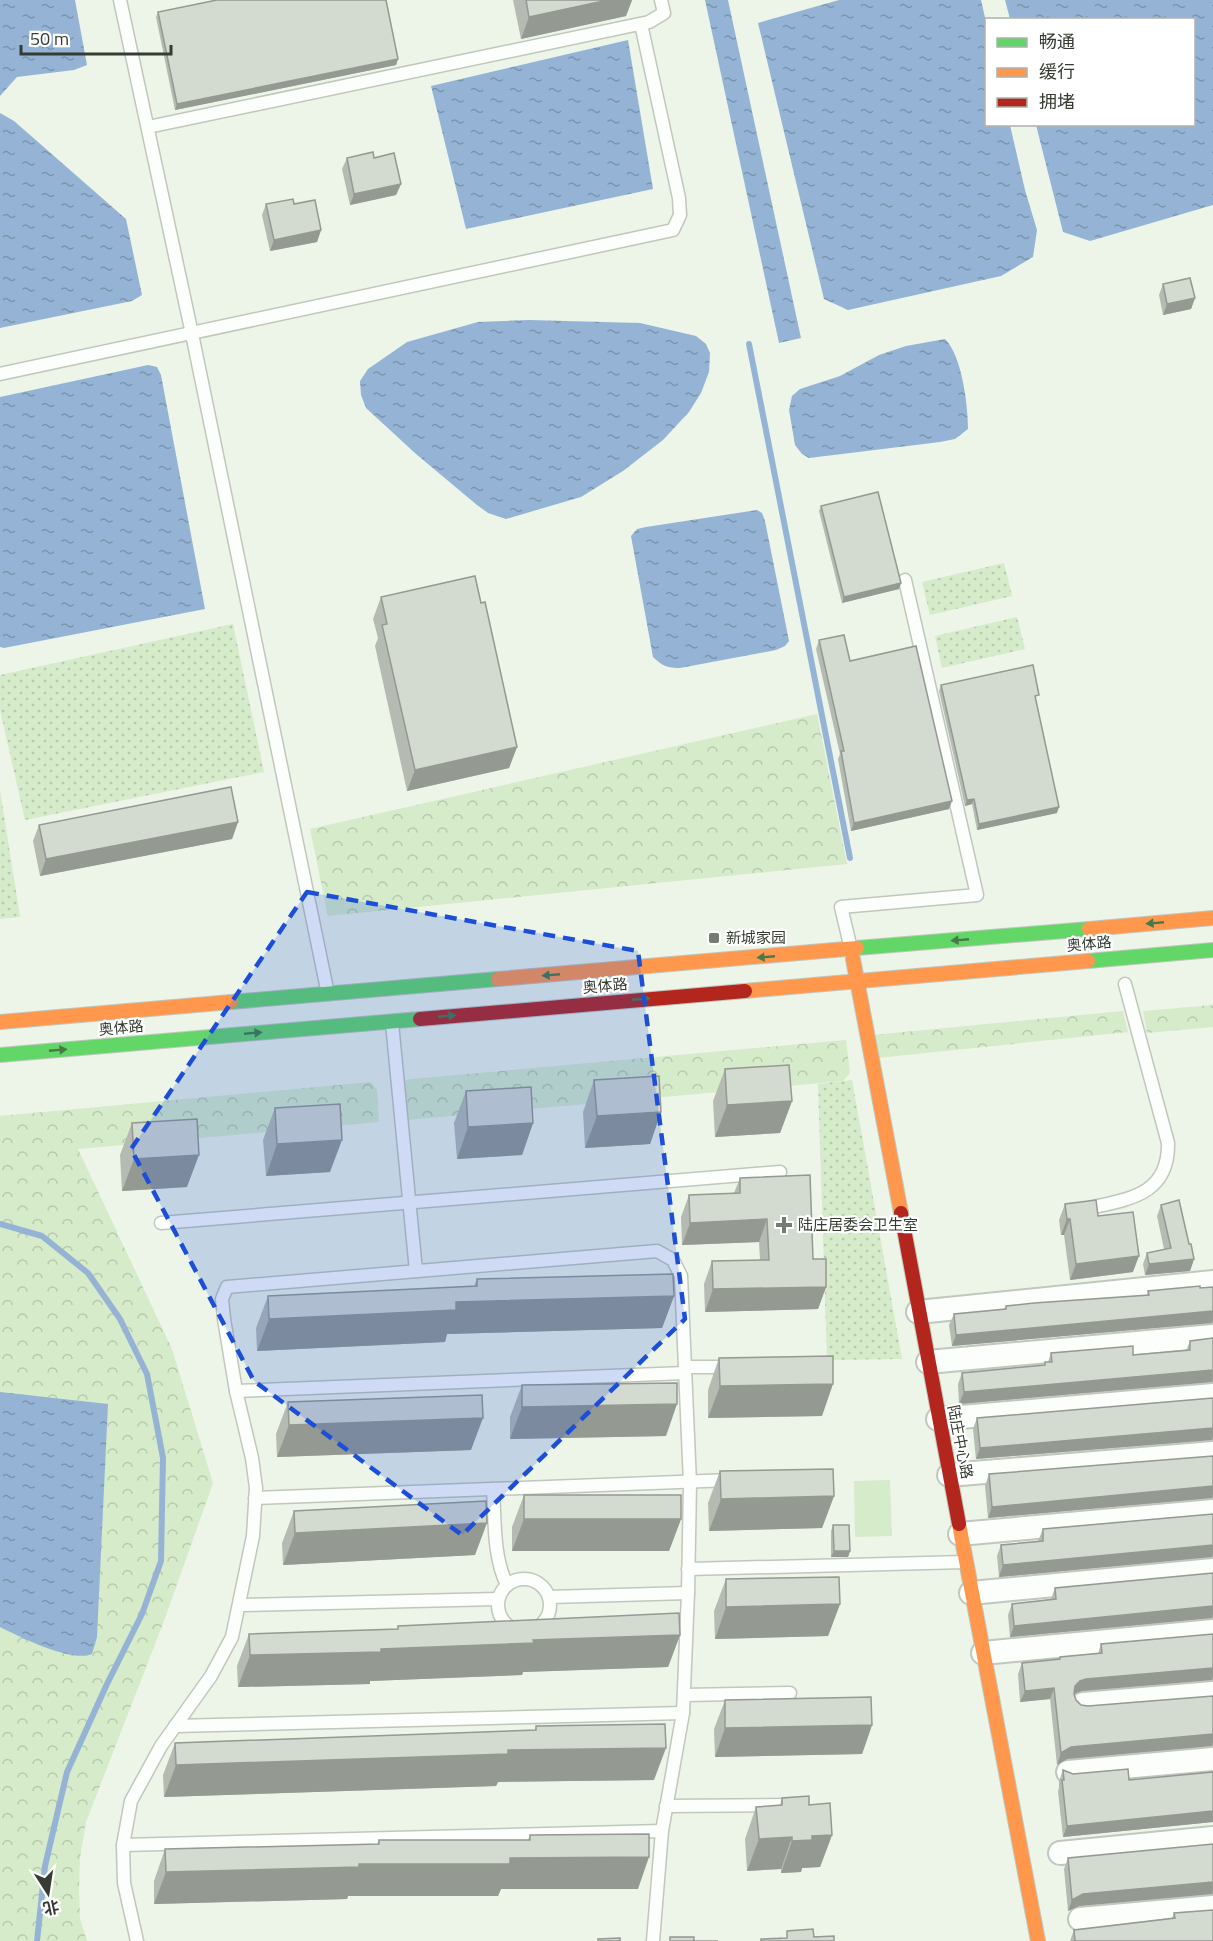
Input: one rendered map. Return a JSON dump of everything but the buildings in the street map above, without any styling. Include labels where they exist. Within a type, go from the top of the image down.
[{"type":"main road","name":"奥体路","points":[[0,1055],[851,950],[1213,918]]},
{"type":"main road","name":"陆庄中心路","points":[[851,950],[1038,1941]]},
{"type":"main road","name":"奥体路","points":[[0,1022],[328,994],[391,1005],[856,981],[1213,950]]},
{"type":"street","points":[[918,1312],[1213,1282]]},
{"type":"street","points":[[928,1362],[1213,1336]]},
{"type":"street","points":[[938,1419],[1213,1395]]},
{"type":"street","points":[[949,1475],[1213,1453]]},
{"type":"street","points":[[960,1534],[1213,1511]]},
{"type":"street","points":[[971,1593],[1213,1570]]},
{"type":"street","points":[[983,1653],[1213,1631]]},
{"type":"street","points":[[1083,1704],[1213,1693]]},
{"type":"street","points":[[1068,1772],[1213,1759]]},
{"type":"street","points":[[1060,1853],[1213,1838]]},
{"type":"street","points":[[1080,1918],[1213,1907]]},
{"type":"lane","points":[[120,0],[192,334],[328,994]]},
{"type":"lane","points":[[148,127],[641,24],[664,13],[661,0]]},
{"type":"lane","points":[[0,374],[673,230],[681,214],[679,198],[641,24]]},
{"type":"lane","points":[[851,950],[841,907],[977,895],[905,580]]},
{"type":"lane","points":[[1089,1208],[1132,1198],[1144,1192],[1155,1184],[1165,1171],[1167,1164],[1166,1134],[1125,984]]},
{"type":"lane","points":[[391,1005],[416,1271]]},
{"type":"lane","points":[[161,1223],[780,1172]]},
{"type":"lane","points":[[136,1941],[124,1883],[123,1845],[131,1801],[161,1746],[210,1676],[232,1637],[254,1536],[256,1488],[252,1458],[236,1392],[222,1299],[227,1287],[657,1251],[673,1260],[681,1276],[690,1483],[683,1713],[662,1831],[653,1941]]},
{"type":"lane","points":[[236,1392],[743,1367]]},
{"type":"lane","points":[[255,1498],[744,1480]]},
{"type":"lane","points":[[493,1489],[499,1561],[501,1574],[507,1585]]},
{"type":"lane","points":[[688,1569],[965,1562]]},
{"type":"lane","points":[[522,1579],[539,1583],[549,1596],[550,1605],[544,1621],[529,1630],[512,1628],[505,1623],[500,1616],[498,1599],[507,1585],[522,1579]]},
{"type":"lane","points":[[549,1596],[688,1593]]},
{"type":"lane","points":[[240,1605],[498,1599]]},
{"type":"lane","points":[[684,1695],[790,1693]]},
{"type":"lane","points":[[175,1726],[683,1713]]},
{"type":"lane","points":[[666,1806],[789,1805]]},
{"type":"lane","points":[[123,1845],[662,1831]]},
{"type":"highlighted area","points":[[307,892],[638,951],[685,1319],[462,1535],[254,1381],[131,1149]]},
{"type":"green space","points":[[1004,563],[1012,596],[930,615],[922,582]]},
{"type":"green space","points":[[1017,617],[1025,649],[942,668],[935,636]]},
{"type":"green space","points":[[233,624],[264,772],[25,820],[0,710],[0,675]]},
{"type":"green space","points":[[817,714],[847,864],[328,916],[310,829]]},
{"type":"green space","points":[[0,790],[20,917],[0,919]]},
{"type":"green space","points":[[1213,1005],[1213,1027],[1147,1033],[1143,1011]]},
{"type":"green space","points":[[1123,1011],[1128,1032],[877,1058],[873,1035]]},
{"type":"green space","points":[[846,1040],[850,1073],[843,1081],[407,1120],[404,1086],[406,1080]]},
{"type":"green space","points":[[852,1080],[902,1359],[827,1360],[818,1084]]},
{"type":"green space","points":[[371,1082],[377,1090],[379,1122],[78,1149],[172,1349],[213,1483],[164,1621],[86,1822],[80,1858],[79,1889],[80,1919],[87,1941],[0,1941],[0,1116]]},
{"type":"green space","points":[[890,1480],[892,1536],[855,1537],[854,1481]]},
{"type":"water","points":[[0,0],[75,0],[87,65],[74,70],[17,77],[0,96]]},
{"type":"water","points":[[705,0],[728,0],[801,338],[779,343]]},
{"type":"water","points":[[839,0],[981,0],[985,18],[985,126],[1010,126],[1037,230],[1033,257],[1001,276],[848,310],[824,299],[758,23]]},
{"type":"water","points":[[1005,0],[1213,0],[1213,205],[1090,241],[1063,232],[1036,126],[1195,126],[1195,18],[1010,18]]},
{"type":"water","points":[[628,40],[653,189],[466,229],[431,86]]},
{"type":"water","points":[[0,113],[14,121],[126,219],[142,295],[132,301],[0,328]]},
{"type":"water","points":[[529,320],[640,323],[696,336],[706,344],[710,353],[709,372],[701,393],[689,412],[663,440],[623,471],[581,497],[506,519],[488,513],[477,505],[366,408],[361,395],[360,381],[368,369],[407,342],[478,322]]},
{"type":"water","points":[[945,339],[960,369],[967,407],[968,429],[955,439],[809,458],[802,454],[795,445],[789,410],[792,396],[800,389],[840,376],[879,355],[906,346]]},
{"type":"water","points":[[148,365],[157,367],[161,375],[205,609],[0,647],[0,397]]},
{"type":"water","points":[[757,510],[762,513],[765,521],[789,641],[785,646],[776,650],[680,668],[662,664],[653,657],[631,536],[637,529],[646,527]]},
{"type":"water","points":[[0,1392],[108,1404],[97,1637],[92,1654],[83,1656],[59,1652],[0,1627]]},
{"type":"waterway","points":[[749,344],[850,858]]},
{"type":"waterway","points":[[0,1224],[42,1236],[88,1273],[120,1319],[147,1374],[163,1458],[161,1561],[142,1614],[67,1772],[45,1866],[37,1941]]},
{"type":"traffic: fast","points":[[857,948],[1089,929]]},
{"type":"traffic: fast","points":[[1088,961],[1213,950]]},
{"type":"traffic: fast","points":[[231,1002],[498,979]]},
{"type":"traffic: fast","points":[[0,1055],[420,1019]]},
{"type":"traffic: slow","points":[[1089,929],[1213,918]]},
{"type":"traffic: slow","points":[[498,979],[857,948]]},
{"type":"traffic: slow","points":[[853,959],[901,1213]]},
{"type":"traffic: slow","points":[[745,991],[1088,961]]},
{"type":"traffic: slow","points":[[0,1022],[231,1002]]},
{"type":"traffic: slow","points":[[959,1524],[1038,1941]]},
{"type":"traffic: jam","points":[[420,1019],[745,991]]},
{"type":"traffic: jam","points":[[901,1213],[959,1524]]},
{"type":"place","name":"新城家园","points":[[714,938]]},
{"type":"place","name":"陆庄居委会卫生室","points":[[784,1225]]}]
